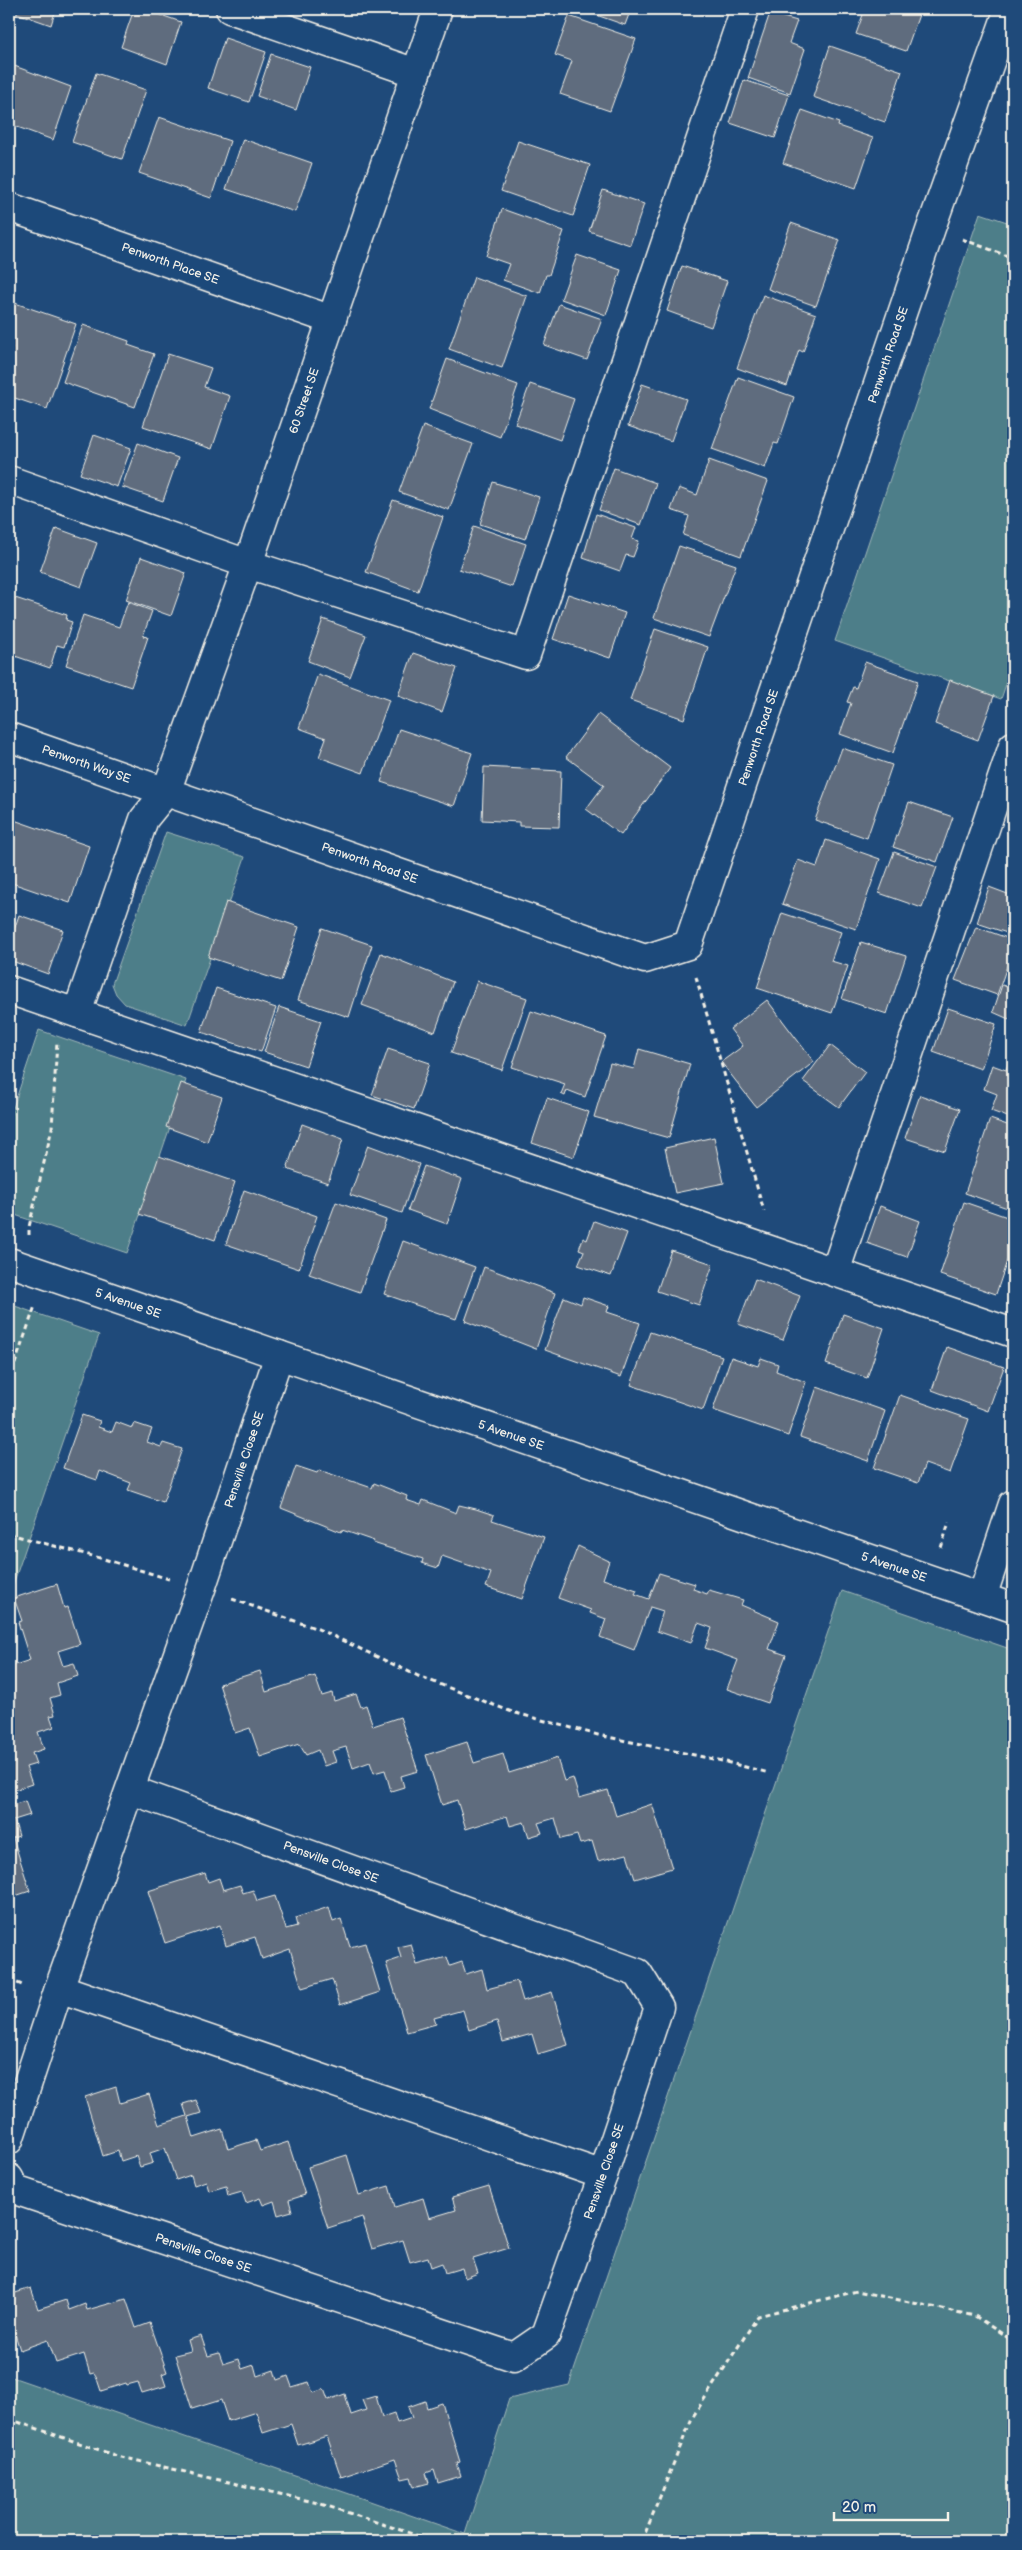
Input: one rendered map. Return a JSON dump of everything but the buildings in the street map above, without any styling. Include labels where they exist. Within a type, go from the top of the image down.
[{"type":"street","points":[[230,9],[416,73]]},
{"type":"street","name":"60 Street SE","points":[[77,1013],[144,819],[166,792],[248,564],[438,9]]},
{"type":"street","points":[[9,480],[248,564],[526,655],[745,9]]},
{"type":"street","name":"Penworth Road SE","points":[[166,792],[646,959],[688,945],[931,228],[1008,9]]},
{"type":"street","name":"Penworth Place SE","points":[[9,207],[332,320]]},
{"type":"street","name":"Penworth Way SE","points":[[9,737],[166,792]]},
{"type":"street","points":[[836,1272],[1013,746]]},
{"type":"street","points":[[9,990],[1013,1333]]},
{"type":"street","name":"5 Avenue SE","points":[[20,1266],[1013,1608]]},
{"type":"street","name":"Pensville Close SE","points":[[9,2140],[59,1988],[201,1589],[278,1355]]},
{"type":"street","points":[[982,1597],[1013,1504]]},
{"type":"street","name":"Pensville Close SE","points":[[9,2178],[15,2190],[514,2357],[546,2335],[603,2175],[659,2007],[638,1973],[131,1790]]},
{"type":"street","points":[[59,1988],[603,2175]]},
{"type":"path","points":[[931,228],[1013,258]]},
{"type":"path","points":[[688,945],[701,997],[767,1223],[766,1248]]},
{"type":"path","points":[[9,1381],[35,1309],[20,1266],[52,1128],[57,1036],[77,1013]]},
{"type":"path","points":[[9,1534],[104,1559],[201,1589],[318,1629],[418,1676],[512,1712],[598,1735],[718,1760],[769,1773]]},
{"type":"path","points":[[642,2541],[692,2418],[758,2316],[857,2291],[975,2316],[1013,2341]]},
{"type":"path","points":[[9,2419],[117,2456],[318,2503],[434,2541]]},
{"type":"green space","points":[[980,213],[1013,224],[1013,664],[1001,699],[835,641]]},
{"type":"green space","points":[[166,832],[245,857],[187,1025],[125,1004],[116,994],[112,984]]},
{"type":"green space","points":[[39,1030],[186,1080],[127,1253],[9,1213],[9,1120]]},
{"type":"green space","points":[[9,1304],[99,1335],[9,1596]]},
{"type":"green space","points":[[842,1591],[1013,1650],[1013,2541],[9,2541],[9,2376],[465,2534],[509,2399],[569,2385]]}]
